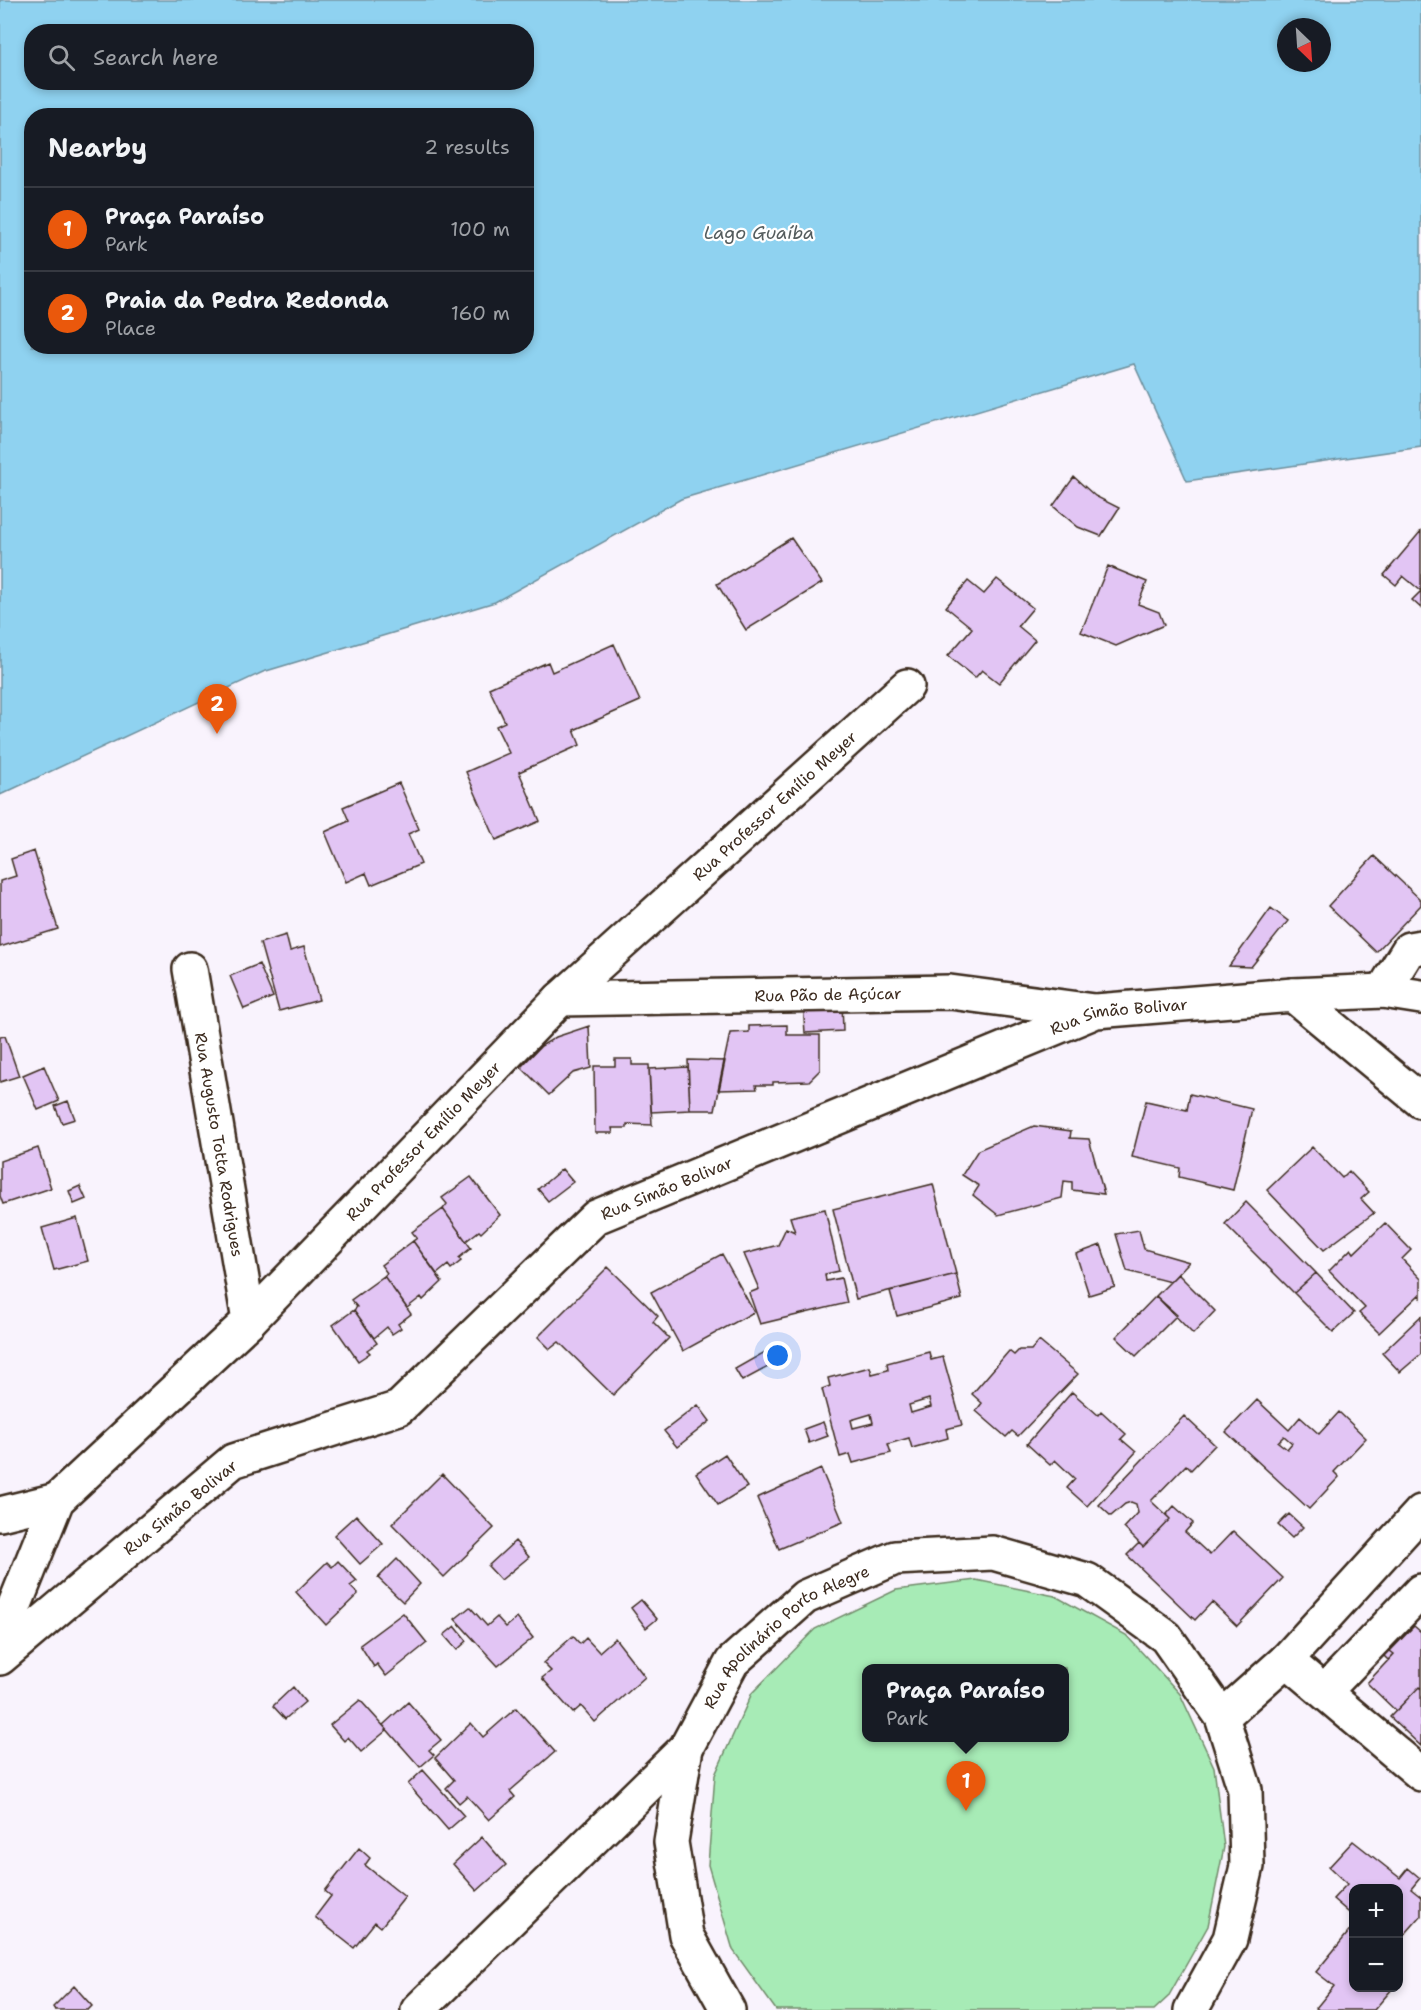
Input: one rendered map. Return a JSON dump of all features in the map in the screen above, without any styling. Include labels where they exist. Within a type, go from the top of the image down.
[{"type":"street","name":"Rua Professor Emílio Meyer","points":[[0,1641],[57,1500],[249,1321],[560,999],[908,686]]},
{"type":"street","points":[[1383,991],[1409,949],[1421,947]]},
{"type":"street","name":"Rua Augusto Totta Rodrigues","points":[[189,969],[249,1321]]},
{"type":"street","points":[[1293,995],[1383,991],[1421,997]]},
{"type":"street","name":"Rua Pão de Açúcar","points":[[560,999],[950,992],[1096,1011]]},
{"type":"street","points":[[1293,995],[1421,1101]]},
{"type":"street","name":"Rua Simão Bolivar","points":[[0,1659],[233,1461],[399,1408],[596,1217],[1096,1011],[1293,995]]},
{"type":"street","points":[[0,1514],[57,1500]]},
{"type":"street","points":[[1222,1717],[1286,1660],[1421,1512]]},
{"type":"street","name":"Rua Apolinário Porto Alegre","points":[[418,2010],[686,1748],[732,1662],[805,1596],[895,1558],[993,1553],[1087,1580],[1166,1637],[1222,1717],[1245,1790],[1247,1866],[1230,1939],[1191,2010]]},
{"type":"street","points":[[1325,1691],[1421,1591]]},
{"type":"street","points":[[1286,1660],[1421,1774]]},
{"type":"street","points":[[686,1748],[671,1842],[686,1935],[728,2010]]},
{"type":"green space","points":[[976,1580],[1055,1596],[1126,1635],[1180,1694],[1214,1767],[1224,1847],[1208,1926],[1168,1997],[1154,2010],[776,2010],[733,1950],[708,1865],[715,1775],[752,1693],[815,1629],[896,1590]]},
{"type":"water","name":"Lago Guaíba","points":[[0,0],[1421,0],[1421,447],[1187,481],[1134,364],[681,499],[495,602],[263,672],[0,795]]},
{"type":"building","points":[[1074,477],[1095,496],[1119,508],[1101,536],[1078,527],[1053,506]]},
{"type":"building","points":[[1421,531],[1421,591],[1403,576],[1396,585],[1384,575]]},
{"type":"building","points":[[791,538],[822,583],[746,630],[717,584]]},
{"type":"building","points":[[1108,566],[1147,582],[1138,604],[1159,612],[1164,625],[1116,646],[1081,632]]},
{"type":"building","points":[[997,579],[1033,608],[1018,626],[1035,640],[999,683],[982,670],[975,678],[948,656],[972,628],[946,607],[968,581],[984,594]]},
{"type":"building","points":[[1421,591],[1421,608],[1412,600]]},
{"type":"building","points":[[614,644],[640,701],[574,730],[580,745],[519,772],[540,821],[496,840],[466,772],[509,753],[496,726],[505,722],[489,688],[548,662],[552,672]]},
{"type":"building","points":[[399,783],[419,829],[408,834],[421,864],[371,885],[366,873],[346,882],[325,832],[349,821],[343,807]]},
{"type":"building","points":[[34,851],[58,929],[0,947],[0,881],[16,876],[11,859]]},
{"type":"building","points":[[1374,856],[1421,900],[1421,905],[1376,952],[1328,906]]},
{"type":"building","points":[[1271,908],[1288,921],[1251,967],[1229,966]]},
{"type":"building","points":[[286,935],[290,951],[304,947],[319,1000],[279,1011],[260,943]]},
{"type":"building","points":[[259,964],[273,997],[244,1009],[230,976]]},
{"type":"building","points":[[842,1001],[843,1031],[805,1033],[803,1002]]},
{"type":"building","points":[[787,1025],[787,1035],[820,1035],[820,1070],[809,1081],[773,1082],[773,1085],[756,1085],[757,1089],[718,1090],[730,1033],[749,1032],[749,1026]]},
{"type":"building","points":[[589,1026],[591,1068],[573,1073],[549,1095],[521,1067],[541,1046],[556,1037]]},
{"type":"building","points":[[5,1036],[19,1076],[0,1082],[0,1037]]},
{"type":"building","points":[[615,1059],[632,1059],[632,1065],[649,1065],[652,1125],[627,1124],[627,1128],[612,1128],[613,1133],[595,1133],[594,1066],[615,1066]]},
{"type":"building","points":[[688,1060],[725,1061],[715,1110],[690,1110]]},
{"type":"building","points":[[44,1066],[59,1101],[38,1110],[23,1075]]},
{"type":"building","points":[[688,1067],[690,1110],[651,1112],[649,1069]]},
{"type":"building","points":[[1190,1094],[1252,1109],[1233,1190],[1179,1177],[1180,1168],[1132,1157],[1146,1101],[1187,1110]]},
{"type":"building","points":[[68,1101],[75,1119],[62,1123],[55,1106]]},
{"type":"building","points":[[1034,1126],[1071,1131],[1070,1138],[1089,1139],[1104,1194],[1072,1190],[1072,1182],[1064,1181],[1062,1198],[998,1215],[973,1195],[979,1186],[962,1175],[978,1150]]},
{"type":"building","points":[[1312,1147],[1342,1178],[1349,1171],[1369,1192],[1361,1199],[1374,1213],[1324,1250],[1267,1190]]},
{"type":"building","points":[[38,1148],[51,1188],[3,1204],[0,1196],[0,1161]]},
{"type":"building","points":[[562,1169],[573,1182],[548,1201],[538,1189]]},
{"type":"building","points":[[471,1177],[500,1215],[481,1233],[479,1231],[466,1241],[443,1209],[447,1204],[442,1198]]},
{"type":"building","points":[[933,1184],[956,1274],[856,1299],[833,1209]]},
{"type":"building","points":[[80,1186],[86,1199],[74,1204],[69,1191]]},
{"type":"building","points":[[1246,1202],[1316,1273],[1294,1293],[1225,1224]]},
{"type":"building","points":[[443,1209],[471,1248],[451,1269],[448,1265],[437,1274],[413,1241],[417,1238],[412,1232]]},
{"type":"building","points":[[825,1209],[839,1271],[825,1274],[826,1281],[841,1278],[847,1303],[760,1324],[749,1293],[759,1289],[744,1254],[778,1245],[786,1228],[795,1232],[790,1217]]},
{"type":"building","points":[[77,1218],[88,1261],[54,1270],[42,1228]]},
{"type":"building","points":[[1385,1223],[1411,1250],[1402,1259],[1421,1279],[1421,1298],[1419,1295],[1379,1333],[1359,1313],[1365,1308],[1329,1271],[1351,1249],[1354,1253]]},
{"type":"building","points":[[1139,1230],[1144,1249],[1189,1262],[1170,1282],[1127,1271],[1116,1234]]},
{"type":"building","points":[[413,1241],[442,1282],[423,1300],[421,1297],[407,1308],[384,1276],[387,1273],[381,1265]]},
{"type":"building","points":[[1101,1245],[1115,1287],[1089,1295],[1076,1254]]},
{"type":"building","points":[[722,1254],[754,1312],[683,1351],[651,1292]]},
{"type":"building","points":[[608,1267],[658,1316],[653,1322],[669,1338],[613,1395],[559,1342],[550,1349],[538,1337]]},
{"type":"building","points":[[1316,1273],[1354,1313],[1333,1332],[1294,1293]]},
{"type":"building","points":[[956,1274],[962,1299],[897,1316],[890,1291]]},
{"type":"building","points":[[1178,1274],[1215,1311],[1193,1334],[1156,1296]]},
{"type":"building","points":[[384,1276],[411,1314],[398,1324],[401,1328],[392,1334],[387,1327],[374,1338],[354,1310],[357,1307],[351,1300]]},
{"type":"building","points":[[1156,1296],[1177,1315],[1136,1356],[1116,1337]]},
{"type":"building","points":[[354,1310],[377,1343],[367,1350],[370,1353],[358,1361],[333,1325]]},
{"type":"building","points":[[1421,1316],[1421,1354],[1400,1372],[1382,1353]]},
{"type":"building","points":[[1039,1341],[1078,1374],[1018,1436],[1012,1431],[1006,1437],[976,1411],[982,1403],[972,1394],[1009,1351],[1014,1355],[1019,1350],[1031,1350]]},
{"type":"building","points":[[774,1347],[781,1360],[742,1381],[735,1369]]},
{"type":"building","points":[[929,1352],[931,1360],[943,1357],[962,1425],[946,1429],[948,1438],[912,1448],[909,1438],[888,1444],[891,1453],[853,1463],[850,1454],[840,1457],[822,1389],[830,1386],[828,1378],[870,1367],[872,1374],[888,1370],[887,1363]],"holes":[[[929,1399],[931,1407],[911,1413],[909,1405]],[[871,1414],[873,1423],[853,1428],[851,1420]]]},
{"type":"building","points":[[1072,1392],[1098,1415],[1101,1411],[1126,1434],[1121,1439],[1136,1452],[1087,1506],[1067,1488],[1075,1479],[1055,1460],[1050,1465],[1027,1444]]},
{"type":"building","points":[[1257,1400],[1289,1430],[1300,1417],[1319,1434],[1339,1412],[1366,1438],[1334,1472],[1339,1477],[1309,1509],[1226,1432]],"holes":[[[1284,1436],[1292,1443],[1287,1449],[1278,1442]]]},
{"type":"building","points":[[698,1405],[710,1421],[677,1447],[664,1431]]},
{"type":"building","points":[[1184,1416],[1215,1445],[1191,1470],[1186,1465],[1151,1501],[1170,1519],[1143,1547],[1124,1528],[1138,1513],[1136,1504],[1131,1502],[1125,1504],[1111,1516],[1099,1505]]},
{"type":"building","points":[[823,1422],[828,1436],[809,1443],[804,1429]]},
{"type":"building","points":[[725,1454],[747,1487],[718,1505],[696,1473]]},
{"type":"building","points":[[821,1469],[843,1522],[779,1549],[757,1498]]},
{"type":"building","points":[[442,1474],[494,1528],[444,1577],[392,1524]]},
{"type":"building","points":[[1174,1506],[1193,1523],[1185,1532],[1210,1555],[1233,1531],[1283,1578],[1237,1626],[1212,1602],[1195,1620],[1127,1555],[1139,1543],[1143,1547],[1170,1519],[1166,1515]]},
{"type":"building","points":[[1289,1514],[1303,1527],[1292,1538],[1278,1525]]},
{"type":"building","points":[[356,1515],[383,1544],[360,1564],[334,1535]]},
{"type":"building","points":[[515,1541],[529,1557],[501,1580],[488,1566]]},
{"type":"building","points":[[397,1559],[420,1584],[403,1602],[378,1578]]},
{"type":"building","points":[[338,1561],[357,1581],[350,1586],[358,1594],[326,1625],[296,1592],[327,1562],[332,1567]]},
{"type":"building","points":[[641,1600],[657,1619],[646,1628],[631,1608]]},
{"type":"building","points":[[470,1607],[487,1626],[497,1617],[506,1627],[517,1618],[533,1638],[498,1666],[455,1619]]},
{"type":"building","points":[[403,1613],[427,1643],[386,1676],[377,1664],[374,1667],[360,1645]]},
{"type":"building","points":[[455,1626],[467,1641],[457,1650],[444,1635]]},
{"type":"building","points":[[1414,1626],[1421,1632],[1421,1689],[1419,1687],[1396,1711],[1367,1683],[1394,1654],[1390,1651]]},
{"type":"building","points":[[1394,1634],[1400,1640],[1390,1651],[1394,1654],[1388,1660],[1378,1650]]},
{"type":"building","points":[[573,1636],[580,1644],[586,1638],[599,1652],[615,1638],[645,1677],[595,1722],[581,1706],[573,1713],[542,1678],[551,1671],[543,1663]]},
{"type":"building","points":[[293,1687],[305,1702],[285,1719],[273,1706]]},
{"type":"building","points":[[1419,1687],[1421,1689],[1421,1746],[1390,1717]]},
{"type":"building","points":[[360,1700],[387,1730],[361,1752],[348,1737],[344,1741],[330,1725]]},
{"type":"building","points":[[408,1702],[441,1740],[429,1750],[434,1755],[420,1767],[383,1725]]},
{"type":"building","points":[[516,1708],[555,1752],[510,1791],[515,1797],[489,1820],[467,1796],[459,1803],[446,1788],[454,1780],[435,1758],[471,1723],[483,1737]]},
{"type":"building","points":[[423,1770],[464,1816],[448,1830],[408,1784]]},
{"type":"building","points":[[482,1837],[506,1865],[477,1891],[453,1864]]},
{"type":"building","points":[[1353,1841],[1400,1878],[1408,1868],[1420,1878],[1411,1889],[1421,1897],[1421,1916],[1403,1936],[1403,1884],[1349,1884],[1349,1913],[1333,1899],[1347,1884],[1329,1867]]},
{"type":"building","points":[[359,1848],[370,1858],[365,1865],[405,1897],[381,1927],[375,1922],[354,1948],[315,1917],[331,1896],[325,1891]]},
{"type":"building","points":[[1349,1932],[1349,1992],[1390,1992],[1374,2010],[1319,2010],[1316,2008],[1334,1986],[1316,1972]]},
{"type":"building","points":[[74,1986],[92,2006],[88,2010],[55,2010],[53,2007]]},
{"type":"place","name":"Praia da Pedra Redonda","points":[[217,734]]},
{"type":"place","name":"Praça Paraíso","points":[[966,1811]]}]
